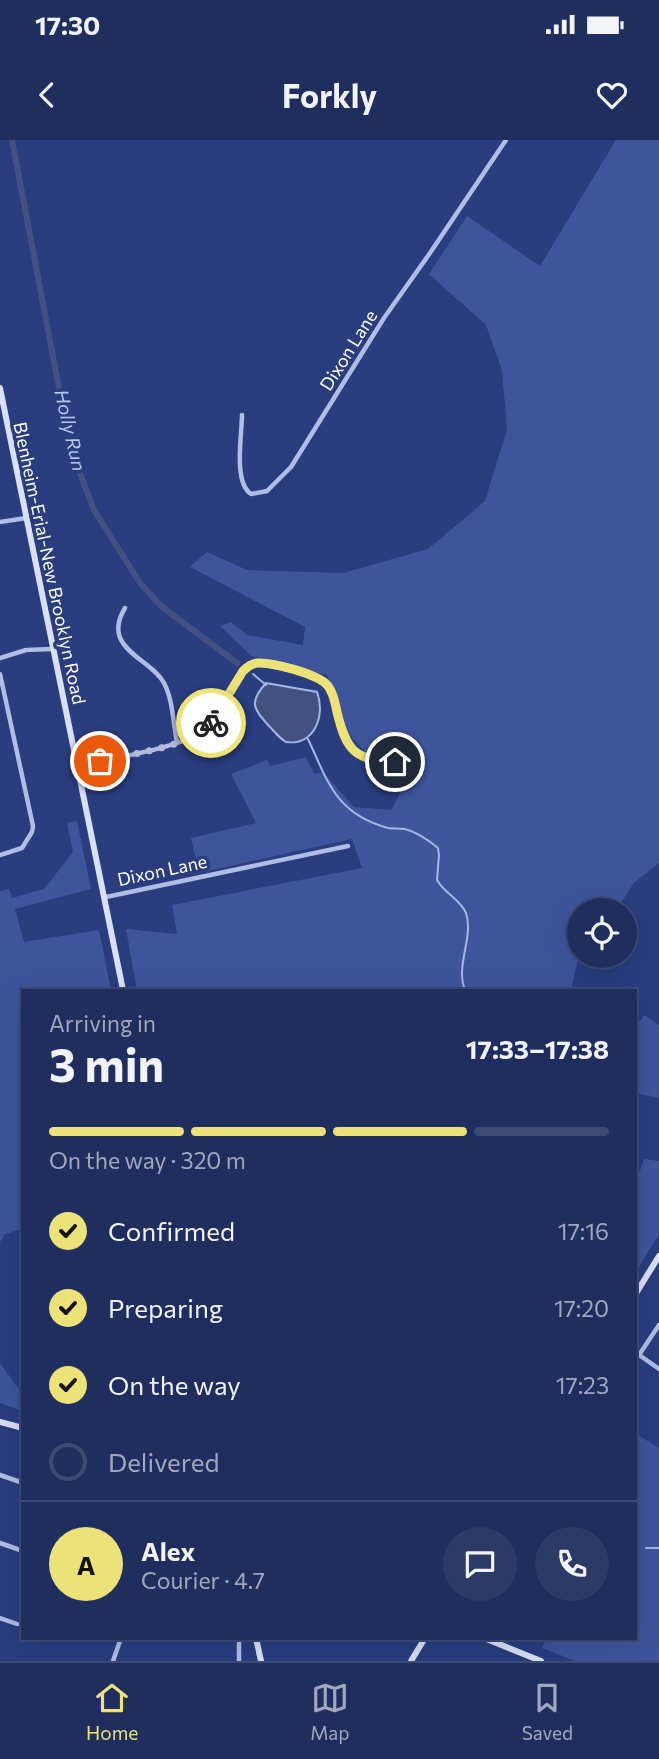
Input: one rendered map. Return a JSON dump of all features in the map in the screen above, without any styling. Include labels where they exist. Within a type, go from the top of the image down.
[{"type":"main road","name":"Blenheim-Erial-New Brooklyn Road","points":[[0,388],[124,989]]},
{"type":"main road","points":[[637,1292],[659,1256]]},
{"type":"main road","points":[[0,1422],[21,1427]]},
{"type":"main road","points":[[256,1640],[261,1661]]},
{"type":"main road","points":[[411,1661],[424,1640]]},
{"type":"main road","points":[[489,1640],[541,1661]]},
{"type":"street","name":"Dixon Lane","points":[[242,415],[240,465],[243,486],[251,494],[262,493],[291,467],[384,318],[506,140]]},
{"type":"street","points":[[0,522],[26,518]]},
{"type":"street","points":[[125,608],[120,620],[122,639],[131,653],[163,682],[177,742]]},
{"type":"street","points":[[0,658],[26,650],[52,649]]},
{"type":"street","points":[[79,766],[177,742],[198,734],[208,726],[242,674],[250,665],[258,663],[315,676],[323,681],[333,696],[341,731],[350,747],[364,759],[395,762]]},
{"type":"street","points":[[0,674],[33,826],[22,848],[0,855]]},
{"type":"street","name":"Dixon Lane","points":[[106,897],[348,846]]},
{"type":"street","points":[[659,1325],[637,1354],[659,1370]]},
{"type":"street","points":[[0,1475],[21,1482]]},
{"type":"street","points":[[0,1542],[21,1550]]},
{"type":"street","points":[[0,1618],[17,1624]]},
{"type":"street","points":[[113,1661],[120,1640]]},
{"type":"street","points":[[239,1640],[239,1661]]},
{"type":"shaded area","points":[[616,140],[659,140],[659,863],[634,883],[624,898],[567,898],[567,968],[576,968],[571,989],[137,989],[126,929],[177,934],[172,905],[362,868],[352,839],[199,873],[191,838],[256,823],[231,774],[267,760],[270,766],[306,757],[314,774],[323,772],[354,807],[391,810],[415,766],[411,756],[372,760],[347,732],[327,675],[251,656],[220,626],[231,622],[247,635],[303,645],[305,627],[190,567],[207,552],[247,570],[343,573],[428,549],[485,501],[507,429],[502,371],[486,325],[429,274],[467,216],[540,266]]},
{"type":"shaded area","points":[[266,683],[317,692],[319,719],[315,728],[304,739],[286,742],[257,710],[255,701]]},
{"type":"shaded area","points":[[77,821],[91,889],[15,909],[24,942],[99,930],[111,989],[21,989],[21,1230],[5,1234],[0,1242],[0,891],[9,889],[12,898],[44,889],[73,852],[67,823]]},
{"type":"shaded area","points":[[644,1015],[659,1025],[659,1098],[637,1093],[637,1026]]},
{"type":"shaded area","points":[[644,1159],[659,1161],[659,1234],[637,1270],[637,1179]]},
{"type":"shaded area","points":[[0,1363],[21,1392],[21,1410],[0,1403]]},
{"type":"shaded area","points":[[637,1434],[659,1448],[659,1661],[575,1661],[542,1648],[546,1640],[637,1640]]},
{"type":"waterway","name":"Holly Run","points":[[12,140],[62,404]]},
{"type":"waterway","name":"Holly Run","points":[[62,404],[66,419]]},
{"type":"waterway","name":"Holly Run","points":[[66,419],[73,455],[94,510],[140,583],[161,606],[237,663]]},
{"type":"waterway","name":"Holly Run","points":[[253,674],[266,685]]},
{"type":"waterway","name":"Holly Run","points":[[308,739],[328,782],[345,805],[370,822],[413,832],[438,848],[437,880],[463,908],[468,922],[462,971],[465,989]]},
{"type":"waterway","name":"Holly Run","points":[[646,1548],[659,1548]]},
{"type":"way so far","points":[[100,761],[185,740],[211,723]]},
{"type":"route","points":[[211,723],[243,671],[250,665],[258,663],[296,671],[315,676],[329,687],[341,731],[354,752],[370,761],[395,762]]}]
